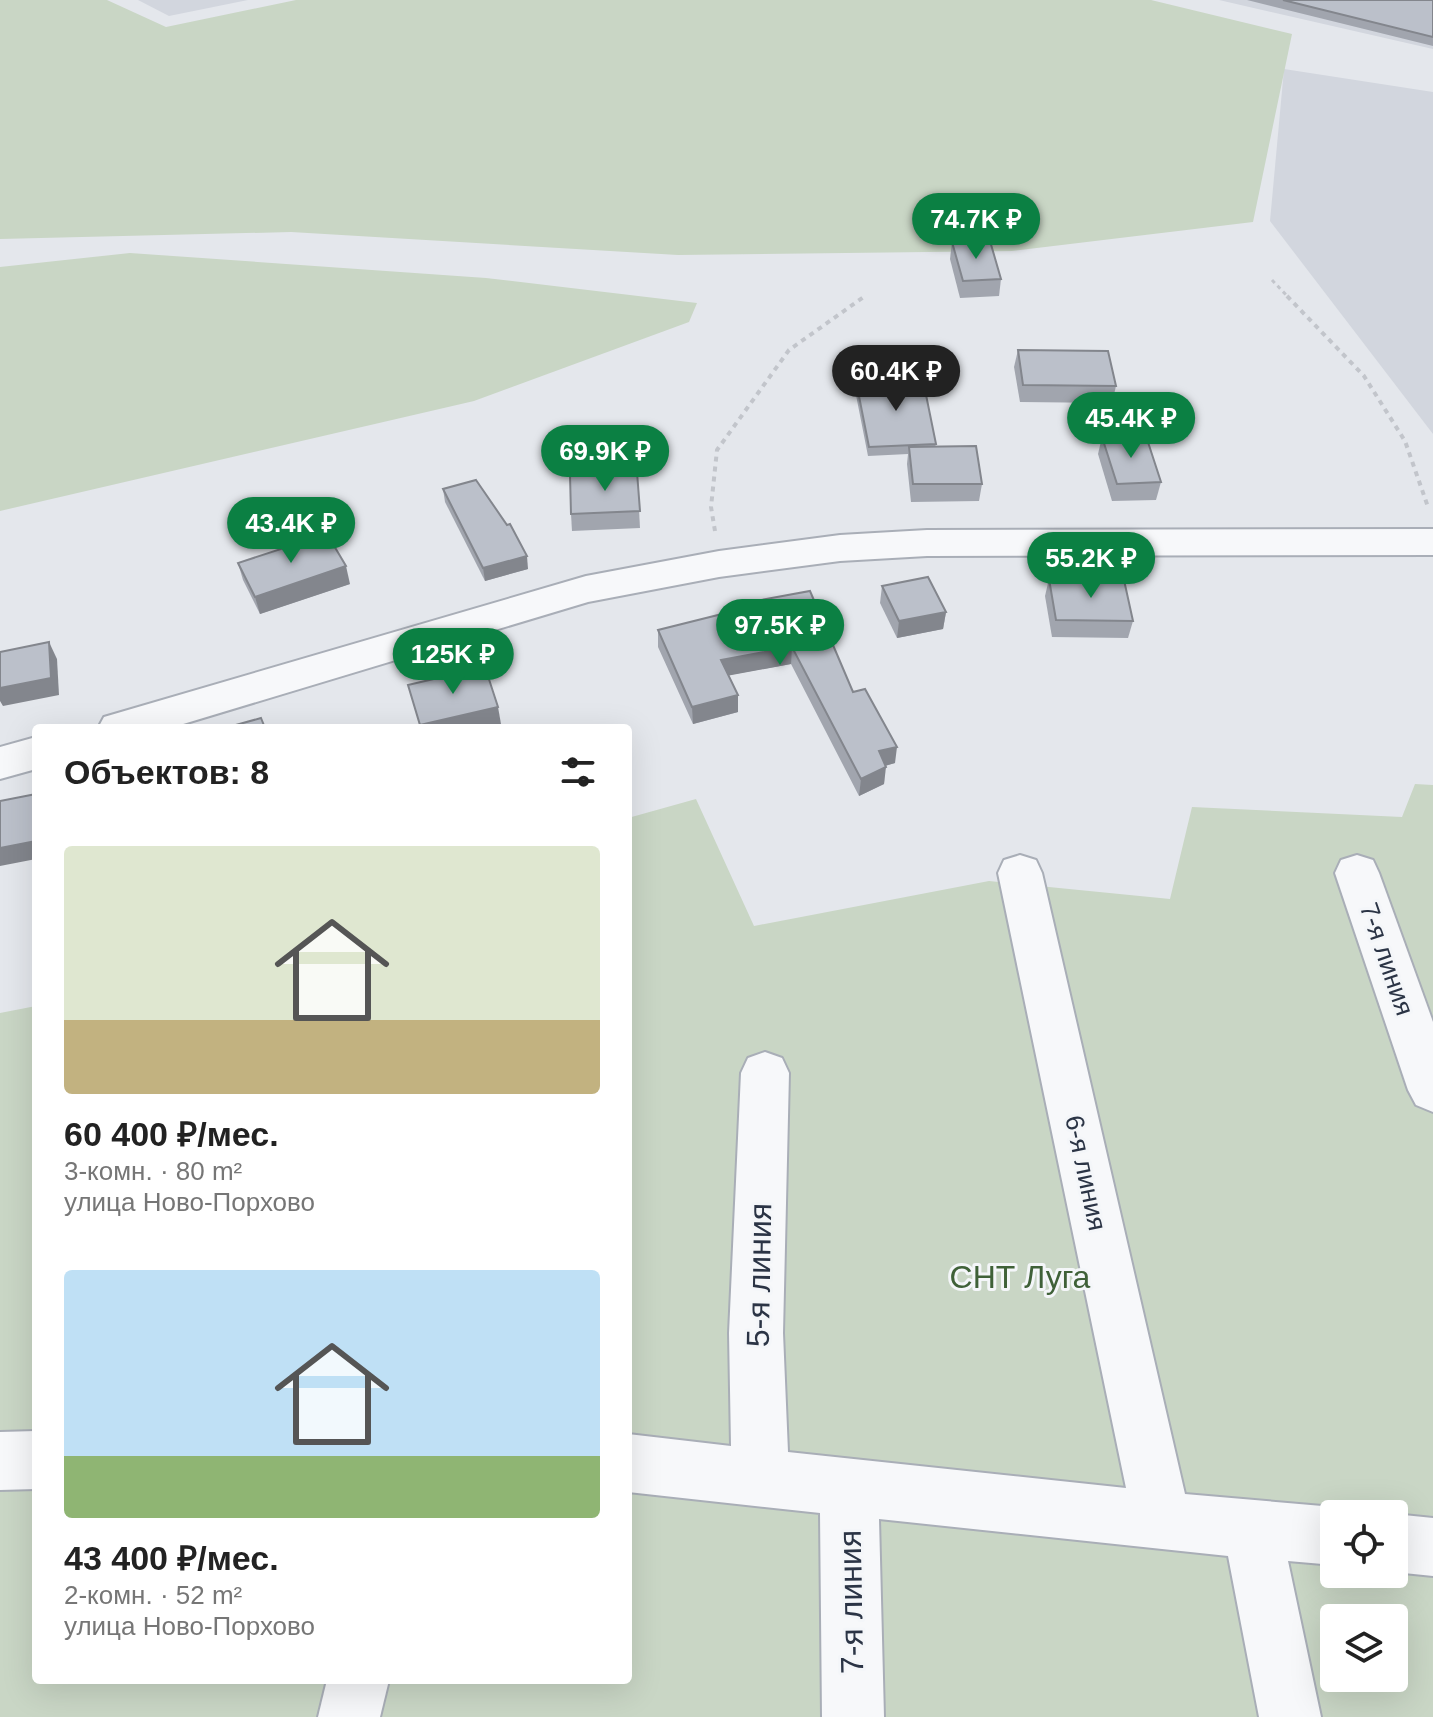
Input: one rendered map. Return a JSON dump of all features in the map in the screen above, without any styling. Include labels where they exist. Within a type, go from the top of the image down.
[{"type":"street","points":[[132,724],[586,589],[719,564],[840,548],[927,543],[1431,525]]},
{"type":"street","points":[[0,763],[32,754]]},
{"type":"street","name":"6-я линия","points":[[1020,873],[1162,1521]]},
{"type":"street","name":"7-я линия","points":[[1357,873],[1433,1090]]},
{"type":"street","name":"5-я линия","points":[[760,1476],[756,1333],[765,1073]]},
{"type":"street","points":[[0,1461],[32,1460]]},
{"type":"street","points":[[632,1463],[1162,1521],[1320,1534]]},
{"type":"street","name":"7-я линия","points":[[849,1488],[853,1717]]},
{"type":"street","points":[[1252,1527],[1290,1717]]},
{"type":"street","points":[[1408,1544],[1433,1547]]},
{"type":"street","points":[[349,1717],[357,1684]]},
{"type":"path","points":[[1272,280],[1364,376],[1405,441],[1431,525]]},
{"type":"path","points":[[719,564],[711,507],[717,450],[789,350],[865,296]]},
{"type":"shaded area","points":[[138,0],[248,0],[169,16]]},
{"type":"shaded area","points":[[1219,0],[1433,0],[1433,49]]},
{"type":"shaded area","points":[[1284,69],[1433,92],[1433,434],[1270,221]]},
{"type":"green space","points":[[0,0],[107,0],[166,27],[296,0],[1151,0],[1292,34],[1253,222],[1012,251],[678,255],[291,232],[0,239]]},
{"type":"green space","points":[[130,253],[486,278],[697,303],[689,322],[474,401],[0,511],[0,267]]},
{"type":"green space","name":"СНТ Луга","points":[[1415,784],[1433,785],[1433,1717],[0,1717],[0,1013],[32,1007],[32,1684],[632,1684],[632,817],[696,799],[754,926],[989,881],[1170,899],[1192,807],[1402,817]]},
{"type":"building","points":[[1283,0],[1433,0],[1433,37]]},
{"type":"building","points":[[990,241],[1001,279],[963,281],[952,242]]},
{"type":"building","points":[[1018,350],[1108,351],[1116,386],[1023,385]]},
{"type":"building","points":[[923,380],[936,444],[869,447],[856,381]]},
{"type":"building","points":[[1146,436],[1161,482],[1117,484],[1102,437]]},
{"type":"building","points":[[976,446],[982,484],[913,484],[909,447]]},
{"type":"building","points":[[637,472],[640,511],[571,514],[570,475]]},
{"type":"building","points":[[476,480],[507,525],[510,524],[527,556],[483,568],[443,489]]},
{"type":"building","points":[[327,534],[346,566],[255,597],[238,563]]},
{"type":"building","points":[[928,577],[946,612],[899,621],[882,586]]},
{"type":"building","points":[[1049,579],[1124,580],[1133,621],[1056,620]]},
{"type":"building","points":[[810,591],[853,692],[865,689],[897,747],[879,751],[886,767],[861,779],[792,647],[721,660],[738,695],[692,707],[658,630],[762,604],[761,600]]},
{"type":"building","points":[[49,642],[51,678],[0,688],[0,652]]},
{"type":"building","points":[[485,667],[498,707],[420,724],[408,685]]},
{"type":"building","points":[[261,718],[263,724],[239,724]]},
{"type":"building","points":[[32,795],[32,842],[0,848],[0,801]]}]
